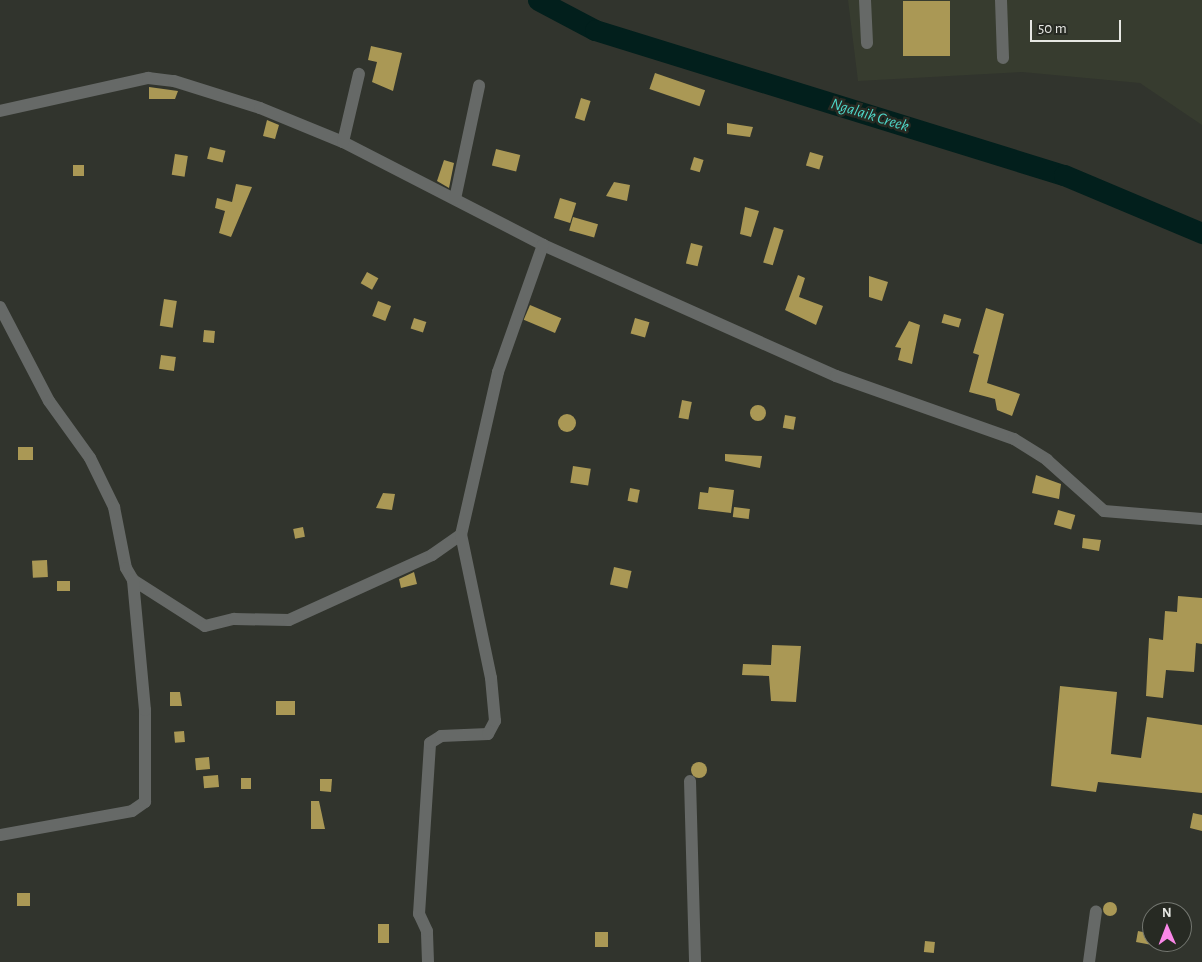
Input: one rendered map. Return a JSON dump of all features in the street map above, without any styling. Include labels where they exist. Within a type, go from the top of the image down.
[{"type":"street","points":[[865,0],[867,43]]},
{"type":"street","points":[[1001,0],[1002,58]]},
{"type":"street","points":[[344,142],[359,74]]},
{"type":"street","points":[[0,111],[148,78],[174,81],[260,108],[344,142],[543,245],[836,376],[1014,439],[1047,460],[1104,510],[1202,519]]},
{"type":"street","points":[[454,199],[479,86]]},
{"type":"street","points":[[428,962],[427,931],[418,914],[430,743],[440,736],[488,734],[495,720],[491,678],[461,535],[498,372],[543,245]]},
{"type":"street","points":[[0,307],[29,355],[49,401],[94,466],[114,507],[126,568],[133,580],[145,710],[145,802],[132,811],[0,835]]},
{"type":"street","points":[[133,580],[205,626],[234,619],[289,620],[432,555],[461,535]]},
{"type":"street","points":[[690,781],[695,962]]},
{"type":"street","points":[[1089,962],[1096,911]]},
{"type":"shaded area","points":[[848,0],[1202,0],[1202,125],[1140,83],[1022,72],[858,81]]},
{"type":"building","points":[[903,1],[950,1],[950,56],[903,56]]},
{"type":"building","points":[[371,46],[402,53],[393,91],[372,82],[377,62],[368,60]]},
{"type":"building","points":[[655,73],[705,90],[700,106],[649,89]]},
{"type":"building","points":[[149,87],[178,91],[175,99],[149,99]]},
{"type":"building","points":[[581,98],[591,101],[584,121],[575,118]]},
{"type":"building","points":[[267,120],[279,125],[275,139],[263,136]]},
{"type":"building","points":[[727,123],[753,127],[750,137],[727,134]]},
{"type":"building","points":[[210,147],[226,151],[223,163],[207,159]]},
{"type":"building","points":[[496,149],[520,155],[516,172],[492,165]]},
{"type":"building","points":[[810,152],[823,156],[819,169],[806,165]]},
{"type":"building","points":[[175,154],[188,156],[185,177],[172,175]]},
{"type":"building","points":[[694,157],[704,160],[700,172],[690,169]]},
{"type":"building","points":[[444,160],[454,163],[449,188],[437,181]]},
{"type":"building","points":[[73,165],[84,165],[84,176],[73,176]]},
{"type":"building","points":[[614,182],[630,185],[627,201],[606,196]]},
{"type":"building","points":[[236,184],[252,187],[231,237],[219,233],[225,211],[215,208],[217,198],[232,202]]},
{"type":"building","points":[[560,198],[576,203],[570,223],[554,218]]},
{"type":"building","points":[[745,207],[759,211],[751,237],[740,234]]},
{"type":"building","points":[[573,217],[598,224],[594,238],[569,230]]},
{"type":"building","points":[[774,227],[784,230],[773,265],[763,262]]},
{"type":"building","points":[[691,243],[703,246],[698,266],[686,263]]},
{"type":"building","points":[[367,272],[378,278],[372,290],[361,283]]},
{"type":"building","points":[[798,275],[805,278],[799,297],[823,306],[816,325],[785,310]]},
{"type":"building","points":[[869,276],[888,282],[882,301],[869,297]]},
{"type":"building","points":[[164,299],[177,301],[173,328],[160,326]]},
{"type":"building","points":[[378,301],[391,306],[385,321],[372,316]]},
{"type":"building","points":[[530,305],[561,318],[555,333],[524,320]]},
{"type":"building","points":[[986,308],[1004,314],[987,383],[1020,394],[1012,416],[997,410],[995,399],[969,392],[979,355],[973,353]]},
{"type":"building","points":[[944,314],[961,319],[959,328],[942,323]]},
{"type":"building","points":[[414,318],[426,322],[423,332],[411,328]]},
{"type":"building","points":[[635,318],[649,322],[645,338],[631,333]]},
{"type":"building","points":[[909,321],[920,325],[912,364],[898,360],[901,348],[895,347]]},
{"type":"building","points":[[204,330],[215,331],[214,343],[203,342]]},
{"type":"building","points":[[161,355],[176,357],[174,371],[159,369]]},
{"type":"building","points":[[682,400],[692,402],[688,420],[679,418]]},
{"type":"building","points":[[755,405],[761,405],[766,410],[764,419],[755,421],[750,416],[750,410]]},
{"type":"building","points":[[567,414],[573,417],[576,423],[573,429],[567,432],[561,429],[558,423],[561,417]]},
{"type":"building","points":[[785,415],[796,417],[794,430],[783,428]]},
{"type":"building","points":[[18,447],[33,447],[33,460],[18,460]]},
{"type":"building","points":[[725,454],[762,456],[760,468],[725,461]]},
{"type":"building","points":[[573,466],[591,469],[588,486],[570,483]]},
{"type":"building","points":[[1036,475],[1061,484],[1059,499],[1032,493]]},
{"type":"building","points":[[709,487],[734,490],[731,513],[698,509],[700,492],[708,493]]},
{"type":"building","points":[[630,488],[640,490],[637,503],[628,501]]},
{"type":"building","points":[[383,493],[395,494],[392,510],[376,508]]},
{"type":"building","points":[[734,507],[750,509],[749,519],[733,517]]},
{"type":"building","points":[[1058,510],[1075,515],[1071,529],[1054,524]]},
{"type":"building","points":[[303,527],[305,537],[295,539],[293,529]]},
{"type":"building","points":[[1083,538],[1101,540],[1099,551],[1082,548]]},
{"type":"building","points":[[47,560],[48,577],[33,578],[32,561]]},
{"type":"building","points":[[614,567],[632,571],[627,589],[610,585]]},
{"type":"building","points":[[414,572],[417,584],[401,588],[399,579]]},
{"type":"building","points":[[57,581],[70,581],[70,591],[57,591]]},
{"type":"building","points":[[1178,596],[1202,598],[1202,644],[1196,643],[1194,672],[1166,670],[1163,698],[1146,696],[1149,638],[1163,640],[1165,611],[1177,612]]},
{"type":"building","points":[[772,645],[801,646],[796,702],[771,701],[769,676],[742,675],[743,664],[771,665]]},
{"type":"building","points":[[1060,686],[1117,692],[1111,754],[1141,758],[1147,717],[1202,725],[1202,793],[1098,782],[1096,792],[1051,786]]},
{"type":"building","points":[[170,692],[180,692],[182,706],[170,706]]},
{"type":"building","points":[[276,701],[295,701],[295,715],[276,715]]},
{"type":"building","points":[[184,731],[185,742],[175,743],[174,732]]},
{"type":"building","points":[[209,757],[210,769],[196,770],[195,758]]},
{"type":"building","points":[[699,762],[705,764],[707,770],[705,776],[699,778],[693,776],[691,770],[693,764]]},
{"type":"building","points":[[218,775],[219,787],[204,788],[203,776]]},
{"type":"building","points":[[241,778],[251,778],[251,789],[241,789]]},
{"type":"building","points":[[320,779],[332,779],[331,792],[320,791]]},
{"type":"building","points":[[311,801],[319,801],[325,829],[311,829]]},
{"type":"building","points":[[1193,813],[1202,815],[1202,831],[1190,828]]},
{"type":"building","points":[[17,893],[30,893],[30,906],[17,906]]},
{"type":"building","points":[[1107,902],[1113,902],[1117,909],[1113,916],[1107,916],[1103,912],[1103,906]]},
{"type":"building","points":[[378,924],[389,924],[389,943],[378,943]]},
{"type":"building","points":[[1138,931],[1142,932],[1142,943],[1136,942]]},
{"type":"building","points":[[595,932],[608,932],[608,947],[595,947]]},
{"type":"building","points":[[925,941],[935,942],[934,953],[924,952]]},
{"type":"waterway","name":"Ngalaik Creek","points":[[538,0],[595,30],[1064,175],[1202,233]]}]
